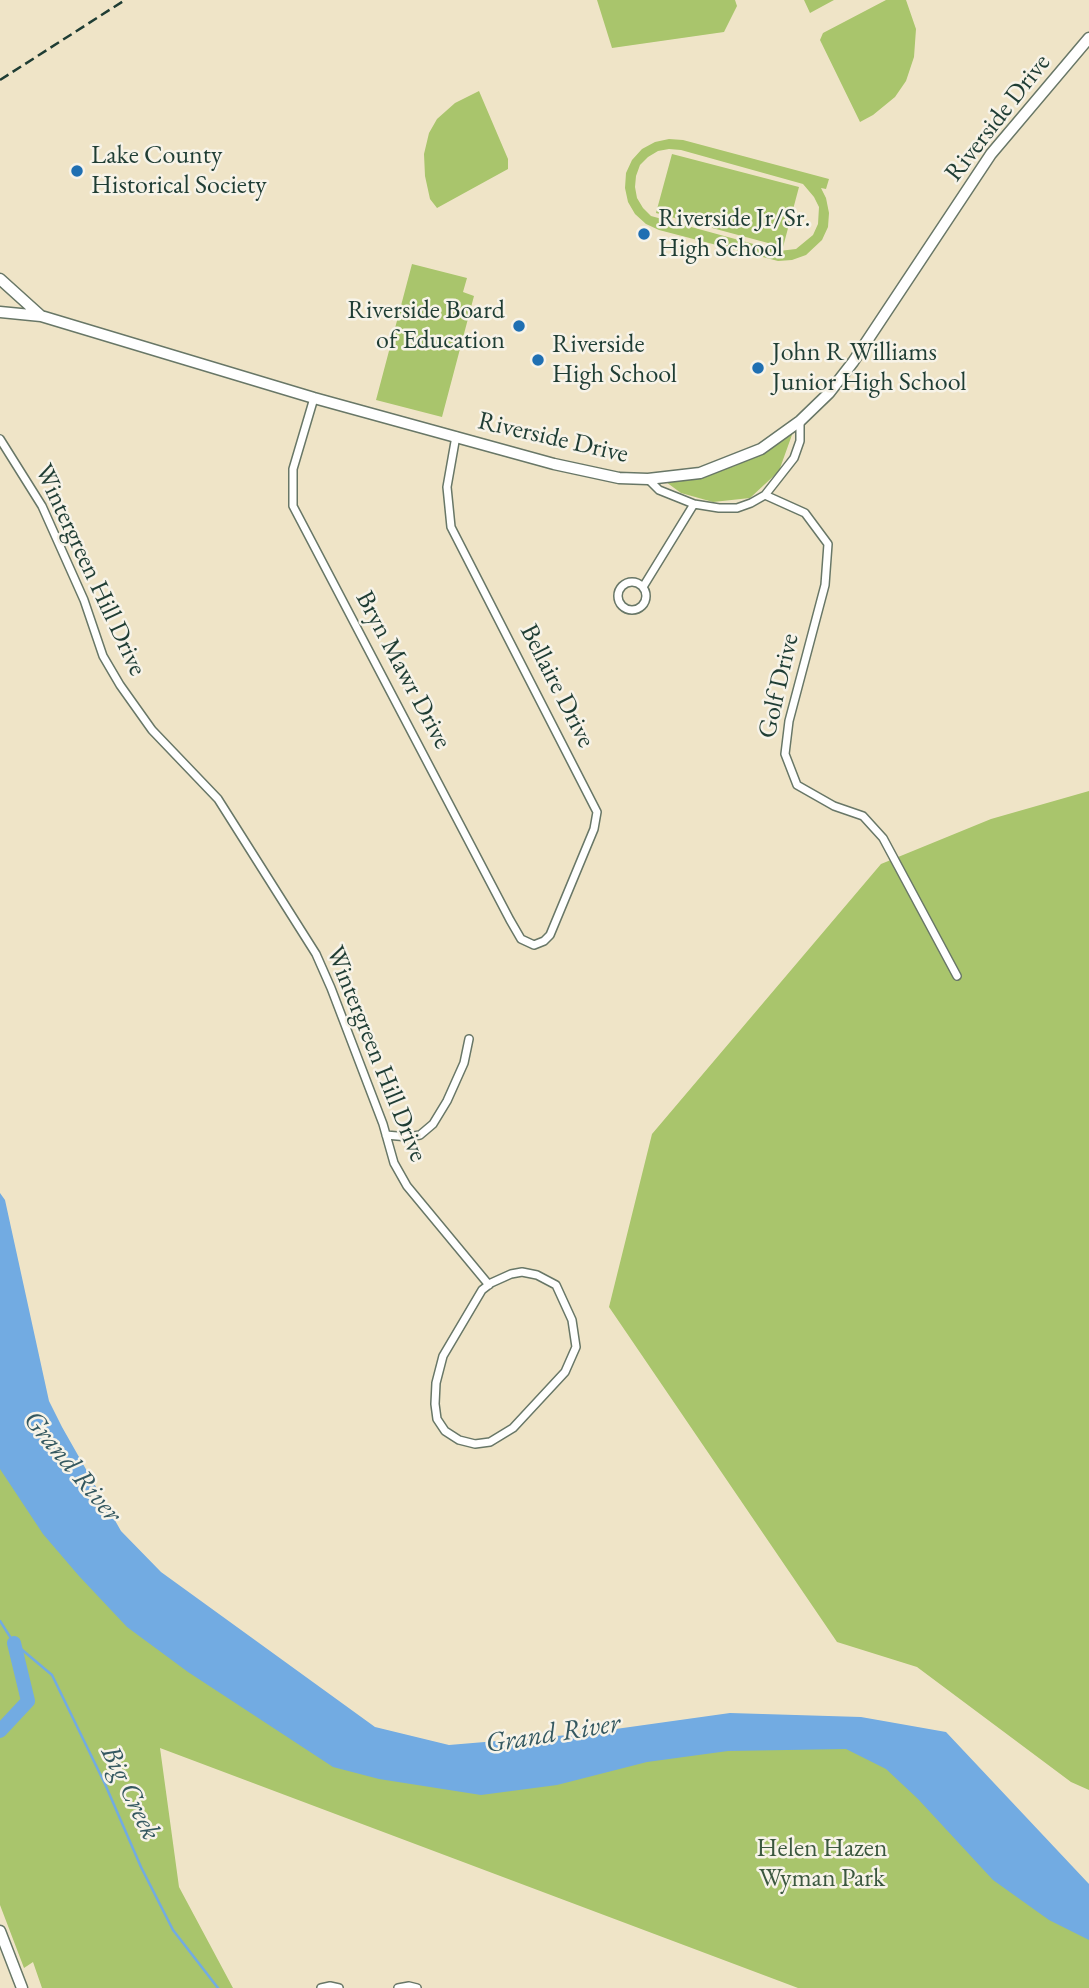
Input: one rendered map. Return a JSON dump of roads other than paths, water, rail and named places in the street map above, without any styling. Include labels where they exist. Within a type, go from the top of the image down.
[{"type":"main road","name":"Riverside Drive","points":[[0,279],[41,316],[314,398],[554,464],[619,478],[648,479],[700,473],[761,449],[800,421],[829,393],[853,362],[991,154],[1089,38]]},
{"type":"main road","points":[[0,312],[41,316]]},
{"type":"main road","points":[[0,1931],[22,1988]]},
{"type":"street","name":"Bryn Mawr Drive","points":[[314,398],[293,469],[293,506],[510,920],[521,939],[534,945]]},
{"type":"street","points":[[648,479],[659,490],[694,505],[737,508],[765,495],[794,458],[800,441],[800,421]]},
{"type":"street","name":"Bellaire Drive","points":[[456,436],[447,487],[451,527],[597,812],[594,829],[555,925],[544,941],[534,945]]},
{"type":"street","name":"Wintergreen Hill Drive","points":[[0,439],[42,506],[84,600],[103,656],[120,685],[152,730],[218,799],[316,954],[386,1135],[394,1163],[407,1186],[489,1285]]},
{"type":"street","name":"Golf Drive","points":[[765,495],[804,513],[828,544],[825,584],[789,721],[786,743],[785,754],[797,785],[834,806],[863,816],[883,838],[957,976]]},
{"type":"street","points":[[643,587],[694,505]]},
{"type":"street","points":[[636,582],[643,587],[646,596],[643,604],[631,610],[622,605],[618,593],[623,585],[636,582]]},
{"type":"street","points":[[386,1135],[408,1138],[420,1135],[433,1124],[464,1063],[469,1039]]},
{"type":"street","points":[[522,1272],[537,1275],[556,1286],[572,1320],[576,1347],[565,1373],[513,1428],[490,1442],[475,1444],[459,1440],[445,1431],[437,1419],[436,1383],[443,1356],[482,1290],[489,1285],[511,1274],[522,1272]]},
{"type":"street","points":[[321,1988],[340,1988]]},
{"type":"street","points":[[398,1988],[417,1988]]},
{"type":"water","name":"Grand River","points":[[0,1193],[5,1200],[49,1401],[121,1531],[161,1572],[375,1727],[449,1745],[580,1734],[730,1713],[861,1717],[946,1732],[1089,1884],[1089,1940],[1049,1920],[993,1880],[918,1799],[886,1769],[846,1749],[728,1751],[647,1762],[557,1785],[481,1795],[379,1779],[333,1767],[188,1672],[127,1627],[79,1576],[43,1534],[0,1469]]},
{"type":"waterway","name":"Big Creek","points":[[0,1621],[14,1643],[52,1675],[173,1930],[218,1988]]},
{"type":"waterway","points":[[0,1731],[28,1701],[14,1643]]},
{"type":"railway","points":[[0,80],[125,0]]},
{"type":"place","name":"Lake County Historical Society","points":[[77,171]]},
{"type":"place","name":"Riverside Jr/Sr. High School","points":[[644,234]]},
{"type":"place","name":"Riverside Board of Education","points":[[519,326]]},
{"type":"place","name":"Riverside High School","points":[[538,360]]},
{"type":"place","name":"John R Williams Junior High School","points":[[758,368]]},
{"type":"park label","name":"Helen Hazen Wyman Park","points":[[822,1864]]}]
